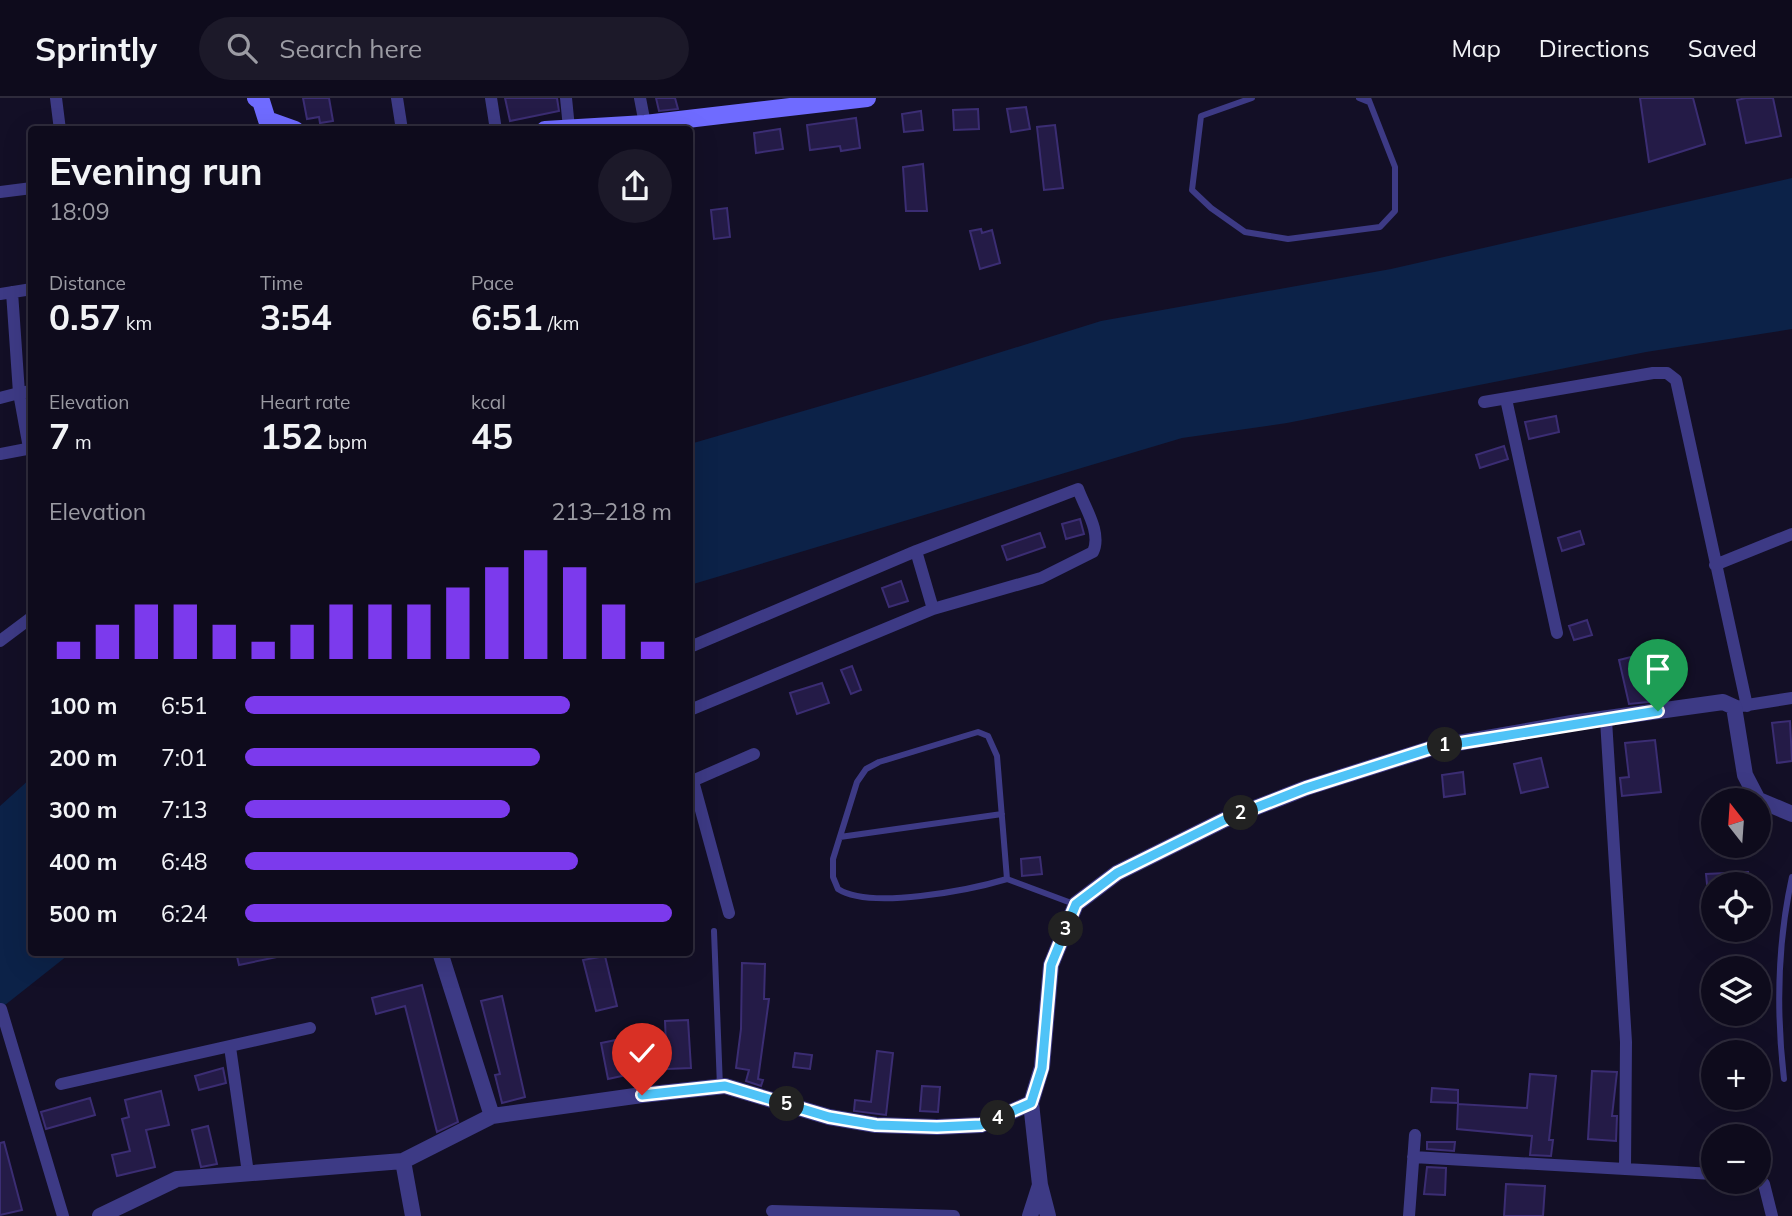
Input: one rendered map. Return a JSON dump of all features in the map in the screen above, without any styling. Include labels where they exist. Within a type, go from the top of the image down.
[{"type":"main road","points":[[618,126],[796,102],[867,98]]},
{"type":"main road","points":[[259,99],[265,125]]},
{"type":"street","points":[[56,98],[60,126]]},
{"type":"street","points":[[397,98],[401,126]]},
{"type":"street","points":[[491,98],[495,126]]},
{"type":"street","points":[[566,98],[576,126]]},
{"type":"street","points":[[640,98],[645,124]]},
{"type":"street","points":[[0,192],[28,188]]},
{"type":"street","points":[[28,290],[6,293],[25,392],[28,426]]},
{"type":"street","points":[[1483,402],[1667,373],[1676,380],[1715,565],[1740,706],[1745,775],[1752,788]]},
{"type":"street","points":[[0,398],[25,392]]},
{"type":"street","points":[[1506,399],[1557,633]]},
{"type":"street","points":[[0,454],[28,448]]},
{"type":"street","points":[[693,646],[916,551],[1079,489],[1096,534],[1093,552],[1041,578],[933,610],[693,709]]},
{"type":"street","points":[[1715,565],[1792,534]]},
{"type":"street","points":[[916,551],[933,610]]},
{"type":"street","points":[[0,641],[28,620]]},
{"type":"street","points":[[1048,1216],[1040,1185],[1031,1103],[1042,1068],[1051,965],[1076,904],[1117,873],[1224,820],[1306,788],[1435,747],[1710,702],[1740,706],[1792,698]]},
{"type":"street","points":[[1606,720],[1626,1042],[1625,1168]]},
{"type":"street","points":[[693,780],[754,754]]},
{"type":"street","points":[[693,788],[729,913]]},
{"type":"street","points":[[1771,805],[1792,814]]},
{"type":"street","points":[[441,956],[492,1116]]},
{"type":"street","points":[[1,1009],[63,1216]]},
{"type":"street","points":[[61,1084],[310,1028]]},
{"type":"street","points":[[230,1047],[248,1173]]},
{"type":"street","points":[[100,1216],[177,1179],[403,1161],[492,1116],[642,1095],[720,1087],[829,1117],[876,1125],[981,1125],[1031,1103]]},
{"type":"street","points":[[1409,1216],[1415,1135]]},
{"type":"street","points":[[1413,1157],[1701,1173]]},
{"type":"street","points":[[403,1161],[413,1216]]},
{"type":"street","points":[[1030,1216],[1040,1185]]},
{"type":"street","points":[[1766,1194],[1772,1216]]},
{"type":"street","points":[[772,1211],[954,1216]]},
{"type":"lane","points":[[1252,98],[1201,116],[1192,190],[1211,208],[1245,232],[1288,239],[1380,227],[1395,211],[1395,167],[1369,100],[1359,98]]},
{"type":"lane","points":[[1007,879],[994,745],[988,736],[978,732],[967,733],[879,762],[866,769],[857,782],[833,859],[833,877],[838,889],[861,899],[965,890],[1007,879],[1076,904]]},
{"type":"lane","points":[[840,837],[1002,814]]},
{"type":"lane","points":[[1784,1079],[1778,1028],[1779,957],[1792,877]]},
{"type":"lane","points":[[714,931],[720,1087]]},
{"type":"water","points":[[1792,178],[1792,329],[1646,352],[1287,423],[1182,438],[693,584],[693,443],[1101,321],[1391,269]]},
{"type":"water","points":[[28,781],[28,956],[67,956],[0,1009],[0,806]]},
{"type":"building","points":[[303,98],[329,98],[333,121],[320,123],[319,117],[307,119]]},
{"type":"building","points":[[505,98],[557,98],[559,111],[510,121]]},
{"type":"building","points":[[656,98],[675,98],[678,109],[659,111]]},
{"type":"building","points":[[1640,98],[1693,98],[1705,144],[1649,162]]},
{"type":"building","points":[[1773,98],[1781,136],[1746,143],[1737,100]]},
{"type":"building","points":[[1026,107],[1030,129],[1011,132],[1007,109]]},
{"type":"building","points":[[978,109],[979,129],[954,130],[953,110]]},
{"type":"building","points":[[921,111],[923,130],[904,132],[902,114]]},
{"type":"building","points":[[856,118],[860,148],[841,151],[840,146],[810,150],[807,125]]},
{"type":"building","points":[[1055,125],[1063,188],[1044,190],[1037,127]]},
{"type":"building","points":[[780,129],[783,149],[756,153],[754,133]]},
{"type":"building","points":[[923,164],[927,211],[906,211],[903,167]]},
{"type":"building","points":[[727,208],[730,237],[714,239],[711,210]]},
{"type":"building","points":[[981,229],[982,233],[992,230],[1000,263],[980,269],[970,231]]},
{"type":"building","points":[[1556,416],[1559,432],[1529,439],[1525,422]]},
{"type":"building","points":[[1504,446],[1508,459],[1480,468],[1476,455]]},
{"type":"building","points":[[1080,519],[1084,534],[1066,539],[1062,524]]},
{"type":"building","points":[[1580,531],[1584,544],[1562,551],[1558,538]]},
{"type":"building","points":[[1040,533],[1045,547],[1007,560],[1002,546]]},
{"type":"building","points":[[901,581],[908,601],[889,607],[882,588]]},
{"type":"building","points":[[1587,620],[1592,635],[1574,640],[1569,626]]},
{"type":"building","points":[[1639,655],[1640,661],[1669,655],[1673,671],[1643,678],[1648,702],[1629,704],[1619,660]]},
{"type":"building","points":[[852,666],[861,690],[851,694],[841,670]]},
{"type":"building","points":[[822,683],[829,703],[797,714],[790,693]]},
{"type":"building","points":[[1790,721],[1792,761],[1777,763],[1772,723]]},
{"type":"building","points":[[1655,740],[1661,792],[1622,796],[1620,778],[1629,777],[1625,743]]},
{"type":"building","points":[[1541,758],[1548,787],[1521,793],[1514,764]]},
{"type":"building","points":[[1463,772],[1465,794],[1444,797],[1442,775]]},
{"type":"building","points":[[1040,857],[1042,874],[1022,876],[1021,859]]},
{"type":"building","points":[[237,956],[277,956],[277,957],[239,965]]},
{"type":"building","points":[[605,956],[617,1006],[596,1011],[583,960]]},
{"type":"building","points":[[742,963],[765,964],[764,999],[769,999],[758,1079],[763,1080],[761,1086],[746,1081],[749,1070],[736,1068],[741,1029]]},
{"type":"building","points":[[422,985],[458,1122],[437,1132],[405,1006],[376,1014],[372,998]]},
{"type":"building","points":[[502,996],[525,1097],[502,1103],[495,1075],[500,1074],[481,1001]]},
{"type":"building","points":[[688,1020],[691,1068],[667,1069],[665,1021]]},
{"type":"building","points":[[616,1040],[622,1076],[608,1079],[601,1043]]},
{"type":"building","points":[[877,1051],[893,1053],[886,1115],[854,1111],[855,1100],[871,1102]]},
{"type":"building","points":[[795,1053],[812,1055],[810,1069],[793,1067]]},
{"type":"building","points":[[223,1068],[226,1083],[199,1090],[195,1076]]},
{"type":"building","points":[[1592,1071],[1617,1072],[1612,1116],[1617,1116],[1616,1141],[1588,1139]]},
{"type":"building","points":[[1530,1074],[1556,1076],[1549,1140],[1553,1140],[1551,1156],[1530,1155],[1532,1136],[1457,1129],[1458,1104],[1527,1108]]},
{"type":"building","points":[[922,1086],[940,1087],[938,1112],[920,1111]]},
{"type":"building","points":[[1432,1088],[1458,1090],[1458,1103],[1431,1102]]},
{"type":"building","points":[[161,1091],[169,1125],[146,1130],[155,1167],[117,1176],[112,1155],[130,1151],[122,1119],[129,1117],[125,1100]]},
{"type":"building","points":[[90,1098],[95,1115],[46,1129],[41,1112]]},
{"type":"building","points":[[208,1126],[217,1164],[201,1167],[192,1130]]},
{"type":"building","points":[[4,1142],[22,1210],[0,1215],[0,1143]]},
{"type":"building","points":[[1427,1142],[1455,1142],[1454,1151],[1427,1149]]},
{"type":"building","points":[[1427,1167],[1446,1168],[1445,1195],[1424,1194]]},
{"type":"building","points":[[1506,1184],[1545,1186],[1543,1216],[1504,1216]]},
{"type":"route","points":[[642,1095],[725,1086],[829,1117],[876,1125],[981,1125],[1031,1103],[1042,1068],[1051,965],[1076,904],[1117,873],[1224,820],[1306,788],[1435,747],[1658,711]]}]
